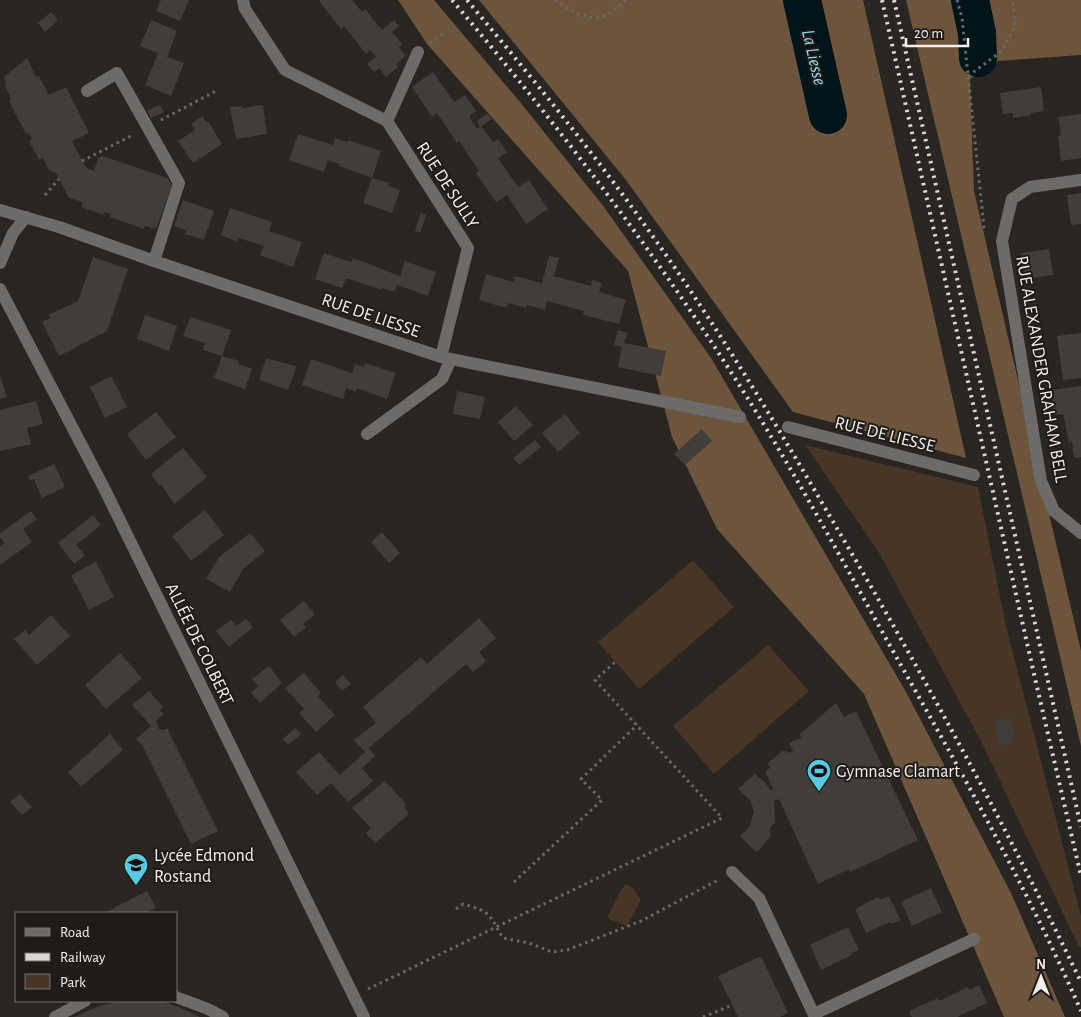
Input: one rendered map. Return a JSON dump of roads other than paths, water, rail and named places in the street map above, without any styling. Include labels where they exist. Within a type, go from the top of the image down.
[{"type":"street","points":[[243,0],[245,9],[285,70],[387,121],[418,52]]},
{"type":"street","points":[[87,91],[117,73],[179,183],[154,261]]},
{"type":"street","name":"RUE DE SULLY","points":[[367,434],[442,379],[468,248],[387,121]]},
{"type":"street","name":"RUE ALEXANDER GRAHAM BELL","points":[[1081,180],[1030,187],[1012,199],[1002,241],[1042,481],[1054,512],[1081,533]]},
{"type":"street","name":"RUE DE LIESSE","points":[[0,210],[59,227],[154,261],[446,358],[740,417]]},
{"type":"street","points":[[0,263],[13,232],[26,218]]},
{"type":"street","name":"ALLÉE DE COLBERT","points":[[1,295],[104,488],[364,1017]]},
{"type":"street","name":"RUE DE LIESSE","points":[[788,427],[974,475]]},
{"type":"street","points":[[732,872],[758,898],[815,1016],[974,939]]},
{"type":"street","points":[[178,999],[208,1009],[223,1017]]},
{"type":"street","points":[[55,1017],[83,1002]]},
{"type":"waterway","name":"La Liesse","points":[[802,0],[828,115]]},
{"type":"waterway","name":"La Liesse","points":[[970,0],[977,33],[978,58]]},
{"type":"railway","points":[[452,0],[526,89],[631,226],[752,404],[816,513],[970,790],[1017,877],[1081,1011]]},
{"type":"railway","points":[[467,0],[558,110],[623,195],[695,297],[767,410],[932,694],[993,808],[1081,982]]},
{"type":"railway","points":[[882,0],[1081,876]]},
{"type":"railway","points":[[894,0],[1081,827]]},
{"type":"place","name":"Gymnase Clamart","points":[[819,792]]},
{"type":"place","name":"Lycée Edmond Rostand","points":[[136,886]]}]
